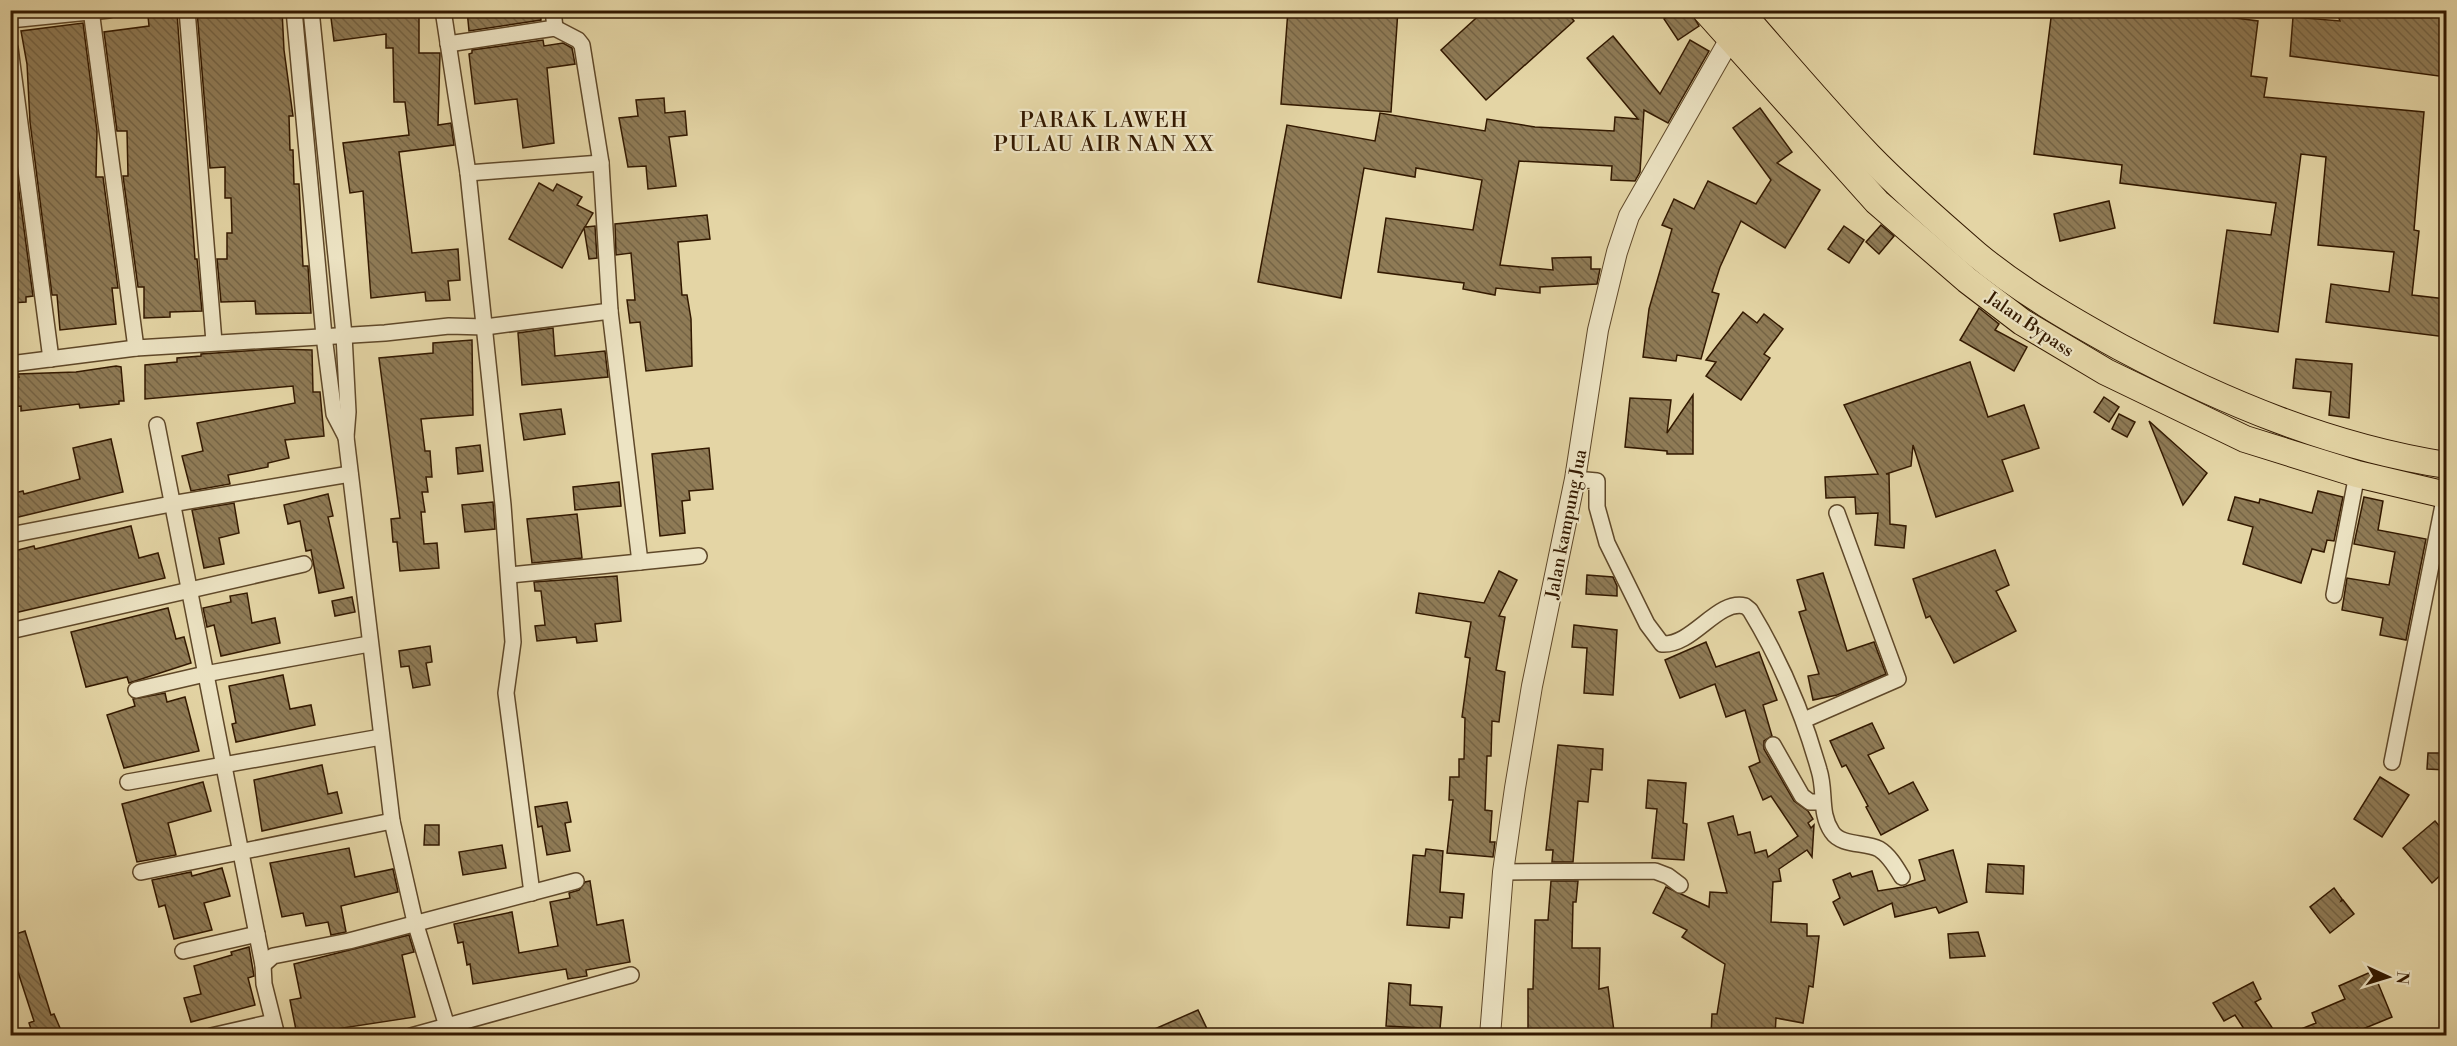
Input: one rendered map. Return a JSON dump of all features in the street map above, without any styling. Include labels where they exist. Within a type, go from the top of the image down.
[{"type":"highway","name":"Jalan Bypass","points":[[1705,10],[1877,202],[1966,280],[2022,322],[2106,372],[2245,439],[2357,474],[2446,495]]},
{"type":"highway","name":"Jalan Bypass","points":[[1739,10],[1869,156],[1978,255],[2055,310],[2172,375],[2274,419],[2355,445],[2446,465]]},
{"type":"highway","points":[[2158,398],[2172,375]]},
{"type":"street","points":[[10,20],[109,10]]},
{"type":"street","points":[[188,10],[214,342]]},
{"type":"street","points":[[294,10],[324,336],[334,414],[346,437]]},
{"type":"street","points":[[311,10],[344,335],[348,412],[346,437],[392,821],[415,922],[448,1031]]},
{"type":"street","points":[[443,10],[468,173],[485,327],[510,575],[513,642],[506,693],[532,892]]},
{"type":"street","points":[[553,10],[555,28]]},
{"type":"street","points":[[91,12],[136,348]]},
{"type":"street","points":[[448,44],[555,28],[578,40],[582,45],[601,163],[610,311],[640,562]]},
{"type":"street","name":"Jalan kampung Jua","points":[[1490,1035],[1503,872],[1533,686],[1575,479],[1598,330],[1629,216],[1730,39]]},
{"type":"street","points":[[10,48],[51,359]]},
{"type":"street","points":[[468,173],[601,163]]},
{"type":"street","points":[[10,364],[136,348],[449,326],[485,327],[610,311]]},
{"type":"street","points":[[157,425],[263,965],[264,984],[275,1028],[211,1035]]},
{"type":"street","points":[[10,535],[171,504],[350,474]]},
{"type":"street","points":[[2334,595],[2357,474]]},
{"type":"street","points":[[1575,479],[1597,481],[1600,525],[1634,601],[1656,639],[1662,644],[1679,642],[1718,614],[1734,606],[1745,606],[1774,650],[1804,720],[1821,775],[1821,802],[1826,820],[1836,837],[1878,848],[1886,854],[1902,877]]},
{"type":"street","points":[[2392,762],[2446,495]]},
{"type":"street","points":[[1804,720],[1898,680],[1837,513]]},
{"type":"street","points":[[510,575],[699,556]]},
{"type":"street","points":[[10,631],[304,564]]},
{"type":"street","points":[[136,690],[205,674],[369,644]]},
{"type":"street","points":[[128,782],[381,737]]},
{"type":"street","points":[[1773,745],[1802,796],[1810,802],[1821,802]]},
{"type":"street","points":[[141,872],[392,821]]},
{"type":"street","points":[[1503,872],[1655,871],[1668,876],[1680,885]]},
{"type":"street","points":[[263,965],[273,956],[349,941],[576,881]]},
{"type":"street","points":[[183,951],[257,934]]},
{"type":"street","points":[[411,1035],[448,1031],[631,975]]},
{"type":"building","points":[[282,10],[284,50],[293,116],[289,116],[290,150],[293,150],[294,184],[299,184],[303,266],[308,266],[311,313],[256,314],[255,301],[221,302],[217,259],[227,259],[227,233],[232,233],[231,198],[225,198],[225,167],[210,168],[197,11]]},
{"type":"building","points":[[330,10],[419,10],[419,53],[440,53],[438,125],[451,123],[454,145],[399,152],[412,253],[458,249],[460,280],[448,281],[450,300],[426,301],[425,292],[371,298],[363,191],[350,193],[343,143],[409,135],[405,102],[394,102],[393,48],[386,48],[386,34],[334,41]]},
{"type":"building","points":[[467,10],[540,10],[541,20],[469,31]]},
{"type":"building","points":[[1288,10],[1398,10],[1391,112],[1281,104]]},
{"type":"building","points":[[1485,10],[1565,10],[1574,21],[1486,100],[1441,50]]},
{"type":"building","points":[[1676,10],[1690,10],[1699,26],[1678,40],[1664,19]]},
{"type":"building","points":[[2052,10],[2175,10],[2258,21],[2251,76],[2267,78],[2264,97],[2424,112],[2414,230],[2419,231],[2412,295],[2446,299],[2446,337],[2326,322],[2331,284],[2389,292],[2394,252],[2318,245],[2326,157],[2301,154],[2278,332],[2214,323],[2227,230],[2271,235],[2276,203],[2120,183],[2122,165],[2034,154]]},
{"type":"building","points":[[2336,10],[2446,10],[2446,77],[2290,56],[2293,17],[2340,21]]},
{"type":"building","points":[[177,13],[195,259],[197,259],[202,311],[170,312],[170,317],[144,318],[144,287],[138,287],[123,176],[128,176],[127,131],[117,131],[104,32],[149,26],[148,16]]},
{"type":"building","points":[[83,23],[97,131],[96,177],[103,177],[118,288],[112,288],[116,324],[60,330],[57,295],[52,295],[30,122],[27,64],[21,31]]},
{"type":"building","points":[[1613,36],[1660,94],[1690,40],[1709,51],[1668,123],[1644,110],[1640,172],[1635,181],[1611,180],[1612,166],[1519,161],[1500,265],[1553,270],[1552,258],[1591,257],[1591,269],[1600,269],[1597,284],[1540,287],[1540,293],[1496,288],[1495,295],[1463,289],[1464,283],[1378,272],[1386,218],[1473,230],[1482,180],[1416,168],[1415,177],[1364,168],[1341,298],[1258,282],[1287,125],[1375,141],[1380,113],[1485,131],[1487,119],[1535,127],[1614,131],[1615,117],[1638,119],[1587,58]]},
{"type":"building","points":[[543,40],[544,46],[563,43],[572,48],[575,64],[547,68],[554,143],[523,148],[517,99],[475,104],[469,54],[472,50]]},
{"type":"building","points":[[664,98],[665,113],[685,111],[687,135],[669,137],[676,186],[648,189],[646,166],[628,167],[619,118],[638,116],[636,100]]},
{"type":"building","points":[[1760,108],[1792,152],[1777,163],[1820,190],[1785,248],[1741,221],[1720,267],[1712,292],[1719,294],[1701,359],[1677,355],[1676,361],[1643,357],[1649,309],[1672,229],[1662,225],[1674,199],[1694,209],[1708,181],[1756,204],[1771,180],[1733,128]]},
{"type":"building","points":[[10,147],[13,147],[33,296],[26,297],[26,302],[10,303]]},
{"type":"building","points":[[539,183],[553,191],[557,184],[582,197],[577,205],[593,213],[585,227],[595,226],[597,258],[589,259],[584,228],[562,268],[509,239]]},
{"type":"building","points":[[2109,201],[2115,228],[2060,241],[2054,214]]},
{"type":"building","points":[[707,215],[710,239],[678,242],[682,295],[687,295],[691,319],[692,366],[646,371],[640,322],[630,323],[627,300],[635,300],[631,253],[616,255],[615,224]]},
{"type":"building","points":[[1881,225],[1894,236],[1879,254],[1866,242]]},
{"type":"building","points":[[1844,226],[1864,240],[1849,263],[1828,249]]},
{"type":"building","points":[[1979,308],[1999,324],[1995,330],[2027,347],[2014,371],[1960,340]]},
{"type":"building","points":[[1743,312],[1757,323],[1764,314],[1783,329],[1764,354],[1770,358],[1741,400],[1706,376],[1716,362],[1706,360]]},
{"type":"building","points":[[553,328],[555,356],[605,351],[608,377],[522,385],[518,333]]},
{"type":"building","points":[[472,340],[473,415],[421,419],[425,451],[430,451],[432,477],[426,477],[428,492],[422,492],[425,512],[421,512],[424,544],[437,543],[439,568],[400,571],[397,542],[393,542],[391,519],[400,518],[379,358],[433,353],[433,343]]},
{"type":"building","points":[[274,349],[312,350],[313,392],[320,392],[324,436],[285,440],[289,458],[268,463],[268,467],[228,475],[230,484],[191,491],[182,456],[203,451],[197,423],[295,403],[293,386],[145,399],[145,365],[177,362],[177,358],[201,356],[201,354]]},
{"type":"building","points":[[2296,359],[2352,364],[2349,418],[2329,415],[2331,392],[2293,388]]},
{"type":"building","points":[[1970,362],[1988,417],[2024,405],[2039,448],[2002,460],[2013,491],[1936,517],[1913,445],[1911,466],[1886,474],[1889,474],[1890,524],[1906,526],[1904,548],[1875,545],[1878,513],[1856,514],[1855,497],[1826,498],[1825,477],[1878,474],[1844,405]]},
{"type":"building","points":[[121,367],[124,401],[119,401],[119,404],[80,408],[79,404],[21,411],[21,406],[10,407],[10,378],[19,377],[18,374],[76,372]]},
{"type":"building","points":[[1693,395],[1693,454],[1667,454],[1667,451],[1625,447],[1630,398],[1671,400],[1667,433]]},
{"type":"building","points":[[2104,397],[2119,407],[2109,422],[2094,412]]},
{"type":"building","points":[[561,409],[565,434],[524,440],[520,414]]},
{"type":"building","points":[[2119,414],[2135,422],[2127,437],[2112,429]]},
{"type":"building","points":[[2149,421],[2207,473],[2183,505]]},
{"type":"building","points":[[111,439],[123,492],[10,519],[10,494],[23,491],[24,494],[80,479],[73,448]]},
{"type":"building","points":[[480,445],[483,471],[458,474],[456,448]]},
{"type":"building","points":[[709,448],[713,489],[689,491],[690,500],[682,501],[685,533],[660,536],[652,454]]},
{"type":"building","points":[[619,482],[621,506],[575,510],[573,487]]},
{"type":"building","points":[[2318,491],[2343,497],[2334,541],[2327,540],[2324,552],[2312,549],[2301,583],[2243,564],[2253,527],[2228,520],[2235,497],[2259,503],[2260,499],[2312,513]]},
{"type":"building","points":[[328,494],[333,516],[328,517],[344,588],[319,593],[311,550],[306,551],[300,521],[288,524],[284,505]]},
{"type":"building","points":[[2364,497],[2383,501],[2378,530],[2426,539],[2406,640],[2380,635],[2383,618],[2342,610],[2347,578],[2389,585],[2395,552],[2354,544]]},
{"type":"building","points":[[493,502],[495,529],[465,532],[462,505]]},
{"type":"building","points":[[234,503],[239,533],[219,538],[224,564],[204,568],[192,510]]},
{"type":"building","points":[[577,514],[582,558],[532,563],[527,519]]},
{"type":"building","points":[[131,526],[139,558],[158,553],[165,578],[10,614],[10,552],[34,546],[35,549]]},
{"type":"building","points":[[1995,550],[2009,585],[1996,591],[2016,631],[1954,663],[1930,616],[1926,618],[1913,579]]},
{"type":"building","points":[[1499,571],[1517,580],[1499,616],[1505,617],[1496,670],[1505,672],[1499,722],[1492,721],[1491,756],[1487,756],[1485,810],[1492,811],[1490,842],[1495,842],[1493,857],[1447,853],[1453,800],[1449,800],[1450,777],[1459,777],[1459,759],[1464,759],[1465,718],[1462,717],[1470,658],[1465,657],[1471,622],[1416,613],[1419,593],[1484,603]]},
{"type":"building","points":[[1823,573],[1847,651],[1874,642],[1886,674],[1837,695],[1813,700],[1808,676],[1819,674],[1799,612],[1806,610],[1797,580]]},
{"type":"building","points":[[1587,575],[1613,577],[1617,586],[1617,596],[1586,594]]},
{"type":"building","points":[[617,576],[621,621],[595,624],[597,641],[577,643],[576,637],[537,641],[535,626],[545,625],[541,591],[535,591],[534,582]]},
{"type":"building","points":[[247,593],[252,623],[275,618],[280,643],[221,656],[214,625],[207,627],[203,608],[231,602],[230,596]]},
{"type":"building","points":[[352,597],[355,612],[335,616],[332,601]]},
{"type":"building","points":[[168,608],[176,639],[184,637],[191,663],[129,683],[127,677],[86,687],[71,632]]},
{"type":"building","points":[[1574,625],[1617,630],[1613,695],[1584,693],[1587,648],[1572,647]]},
{"type":"building","points":[[1706,642],[1716,667],[1759,652],[1777,700],[1763,705],[1772,736],[1764,741],[1764,749],[1794,801],[1808,811],[1813,819],[1808,823],[1811,828],[1814,825],[1812,857],[1807,850],[1779,869],[1781,881],[1773,882],[1771,922],[1807,924],[1807,936],[1819,936],[1813,987],[1809,986],[1803,1023],[1776,1018],[1775,1035],[1711,1035],[1712,1014],[1717,1014],[1725,964],[1682,937],[1687,930],[1653,913],[1666,887],[1709,907],[1710,892],[1727,893],[1708,823],[1733,816],[1738,835],[1750,832],[1755,853],[1766,850],[1768,857],[1798,836],[1771,796],[1763,800],[1749,767],[1760,762],[1745,710],[1726,717],[1715,684],[1680,698],[1665,660]]},
{"type":"building","points":[[430,646],[432,662],[426,663],[430,685],[413,688],[409,666],[401,667],[399,651]]},
{"type":"building","points":[[283,675],[290,709],[311,705],[315,725],[236,742],[232,724],[236,723],[229,686]]},
{"type":"building","points":[[165,693],[167,702],[185,697],[199,751],[124,768],[107,715],[135,706],[133,699]]},
{"type":"building","points":[[1872,723],[1884,748],[1868,755],[1889,794],[1913,782],[1928,810],[1881,835],[1846,765],[1842,767],[1830,741]]},
{"type":"building","points":[[1558,745],[1603,749],[1602,770],[1591,769],[1588,802],[1578,801],[1573,862],[1552,862],[1553,850],[1546,850]]},
{"type":"building","points":[[2428,753],[2446,753],[2446,770],[2427,769]]},
{"type":"building","points":[[322,765],[328,794],[337,792],[342,813],[262,831],[254,780]]},
{"type":"building","points":[[2380,777],[2409,795],[2382,837],[2354,819]]},
{"type":"building","points":[[1648,780],[1686,783],[1683,823],[1687,824],[1684,860],[1652,858],[1657,809],[1646,808]]},
{"type":"building","points":[[203,782],[211,811],[168,823],[176,855],[137,862],[122,804]]},
{"type":"building","points":[[567,802],[571,822],[565,823],[570,851],[547,855],[542,826],[538,827],[535,807]]},
{"type":"building","points":[[2435,821],[2446,834],[2446,870],[2432,883],[2403,848]]},
{"type":"building","points":[[425,825],[439,825],[439,845],[424,845]]},
{"type":"building","points":[[502,845],[506,868],[463,875],[459,852]]},
{"type":"building","points":[[349,848],[355,877],[393,869],[398,892],[341,906],[346,932],[331,935],[328,922],[306,926],[303,913],[282,917],[270,863]]},
{"type":"building","points":[[1426,849],[1443,851],[1440,892],[1464,894],[1462,918],[1450,917],[1449,928],[1407,925],[1413,855],[1425,856]]},
{"type":"building","points":[[1953,850],[1967,902],[1939,913],[1936,907],[1895,917],[1892,903],[1844,925],[1833,902],[1840,898],[1833,880],[1850,873],[1852,877],[1872,871],[1878,891],[1903,887],[1925,880],[1919,860]]},
{"type":"building","points":[[1988,864],[2024,866],[2023,894],[1986,892]]},
{"type":"building","points":[[222,868],[230,896],[204,903],[212,930],[174,939],[165,905],[159,907],[152,880],[191,872],[192,876]]},
{"type":"building","points":[[590,881],[597,925],[623,920],[630,962],[586,970],[587,976],[568,979],[566,969],[473,984],[470,964],[467,965],[463,942],[458,943],[454,924],[512,912],[519,953],[558,946],[550,902],[570,898],[569,893],[579,890],[585,882]]},
{"type":"building","points":[[1551,881],[1578,881],[1576,902],[1573,902],[1572,948],[1600,948],[1599,989],[1608,987],[1614,1031],[1587,1035],[1528,1033],[1528,989],[1533,989],[1535,920],[1548,920]]},
{"type":"building","points":[[2334,888],[2342,899],[2341,901],[2343,900],[2354,914],[2330,933],[2310,907]]},
{"type":"building","points":[[25,931],[51,1015],[54,1014],[63,1035],[33,1035],[29,1023],[34,1021],[14,960],[10,961],[10,936]]},
{"type":"building","points":[[1978,932],[1985,956],[1950,958],[1948,934]]},
{"type":"building","points":[[409,935],[414,952],[402,955],[415,1017],[297,1035],[290,1000],[301,998],[294,964]]},
{"type":"building","points":[[249,947],[254,976],[248,978],[255,1005],[191,1022],[184,998],[201,994],[194,966],[232,955],[231,952]]},
{"type":"building","points":[[2373,971],[2392,1017],[2358,1031],[2357,1028],[2339,1035],[2286,1035],[2316,1023],[2312,1013],[2345,999],[2339,986]]},
{"type":"building","points":[[2253,982],[2261,999],[2255,1002],[2277,1035],[2248,1035],[2235,1015],[2224,1021],[2213,1003]]},
{"type":"building","points":[[1389,983],[1411,985],[1410,1005],[1442,1007],[1440,1029],[1386,1026]]},
{"type":"building","points":[[1198,1010],[1210,1035],[1141,1035]]},
{"type":"district","name":"PARAK LAWEH PULAU AIR NAN XX","points":[[1104,132]]}]
